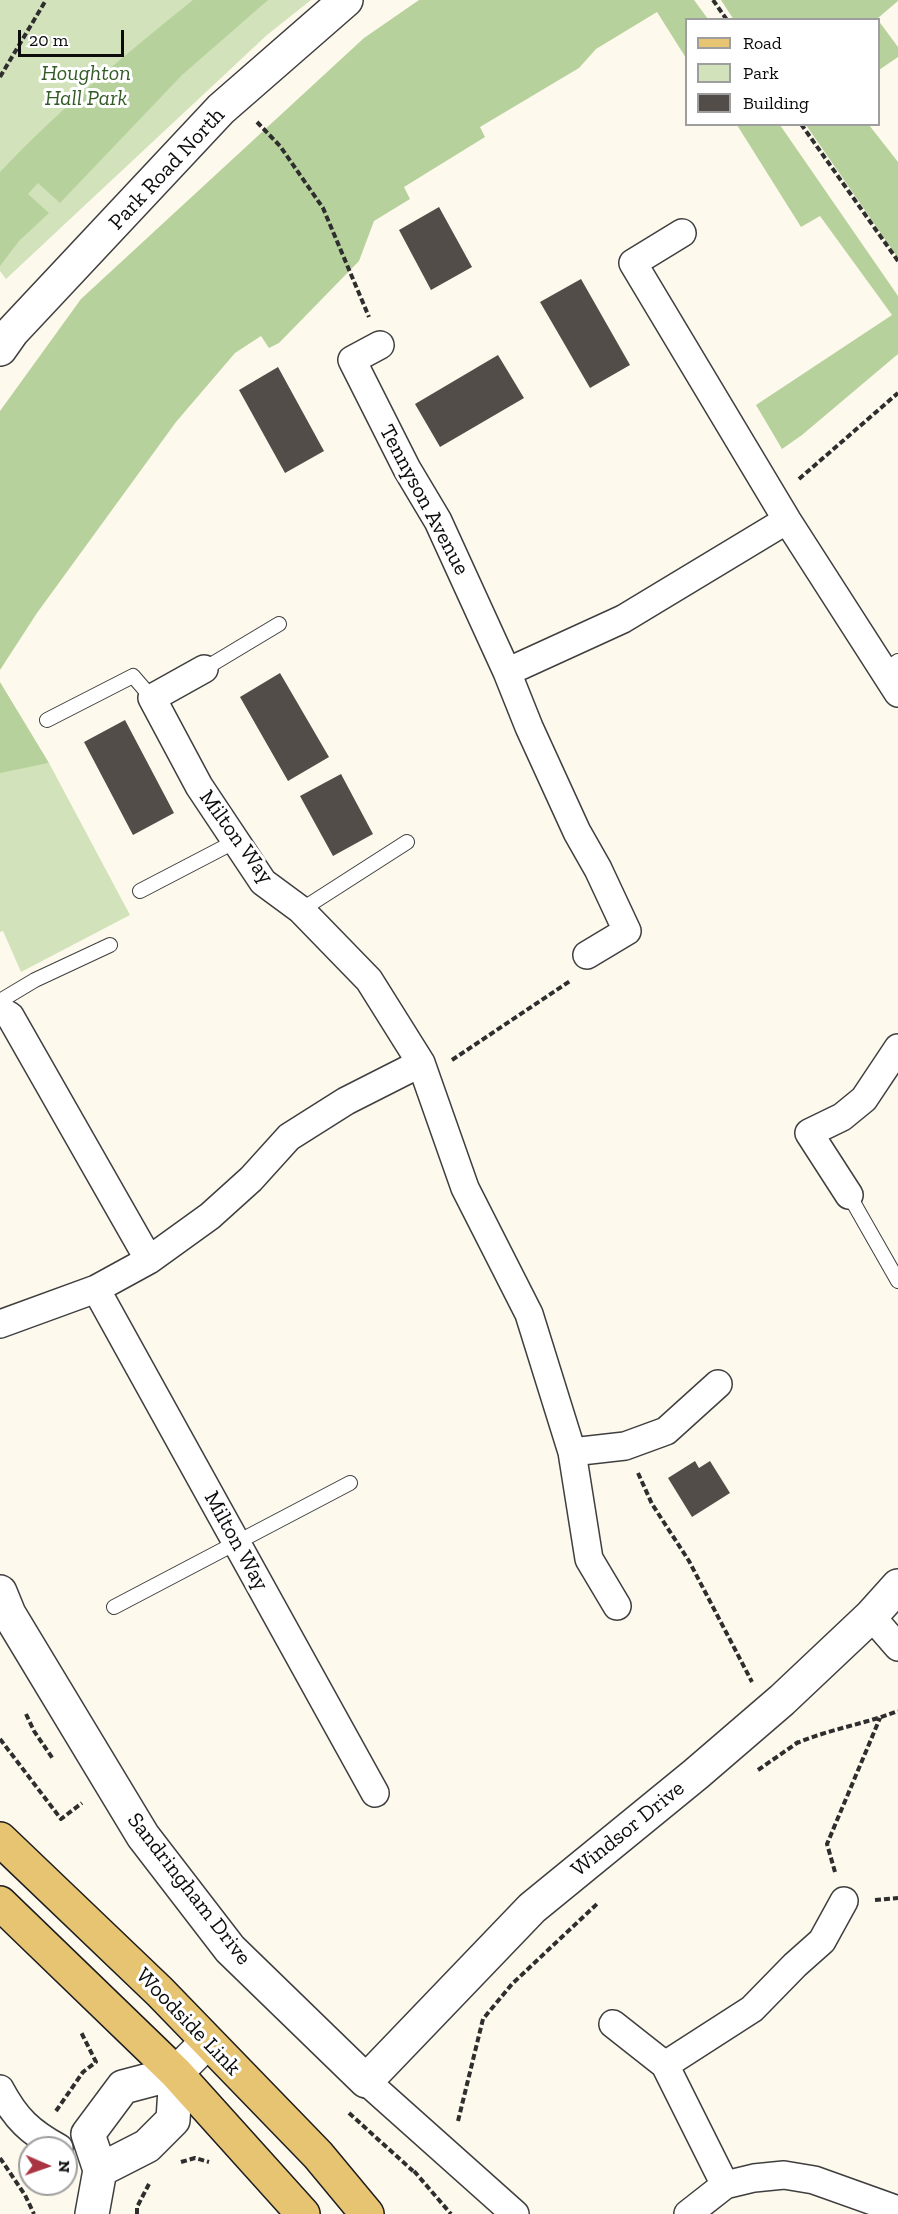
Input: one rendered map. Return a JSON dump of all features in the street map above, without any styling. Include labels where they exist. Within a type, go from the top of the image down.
[{"type":"main road","name":"Woodside Link","points":[[0,1839],[160,1992],[318,2155],[367,2214]]},
{"type":"main road","name":"Woodside Link","points":[[0,1903],[176,2073],[303,2214]]},
{"type":"street","name":"Park Road North","points":[[0,349],[12,333],[221,110],[346,0]]},
{"type":"street","points":[[682,233],[633,263],[787,520],[893,675]]},
{"type":"street","name":"Tennyson Avenue","points":[[380,345],[352,360],[407,470],[438,521],[507,672],[529,727],[627,931],[586,955]]},
{"type":"street","points":[[507,672],[623,619],[787,520]]},
{"type":"street","points":[[152,698],[204,669]]},
{"type":"street","name":"Milton Way","points":[[152,698],[200,786],[263,882],[301,910],[369,980],[421,1063],[465,1188],[529,1314],[572,1452],[589,1559],[617,1606]]},
{"type":"street","points":[[0,1010],[10,1016],[149,1260]]},
{"type":"street","points":[[849,1195],[809,1133],[842,1117],[864,1099],[898,1048]]},
{"type":"street","points":[[0,1324],[96,1288],[149,1260],[210,1216],[250,1179],[289,1137],[346,1101],[421,1063]]},
{"type":"street","name":"Milton Way","points":[[96,1288],[375,1793]]},
{"type":"street","points":[[572,1452],[625,1446],[666,1431],[718,1383]]},
{"type":"street","name":"Windsor Drive","points":[[366,2081],[532,1908],[696,1774],[771,1709],[871,1616],[898,1586]]},
{"type":"street","name":"Sandringham Drive","points":[[0,1592],[9,1614],[143,1836],[230,1949],[366,2081],[515,2214]]},
{"type":"street","points":[[871,1616],[898,1647]]},
{"type":"street","points":[[665,2066],[752,2009],[822,1941],[844,1902]]},
{"type":"street","points":[[613,2024],[665,2066],[724,2185]]},
{"type":"street","points":[[92,2214],[100,2170],[88,2134],[123,2087],[176,2073],[207,2042]]},
{"type":"street","points":[[100,2170],[147,2146],[173,2120],[176,2073]]},
{"type":"street","points":[[0,2089],[11,2110],[27,2127],[41,2136]]},
{"type":"street","points":[[78,2158],[100,2170]]},
{"type":"street","points":[[688,2214],[724,2185],[754,2178],[784,2175],[814,2180],[898,2210]]},
{"type":"lane","points":[[204,669],[279,624]]},
{"type":"lane","points":[[47,720],[133,676],[152,698]]},
{"type":"lane","points":[[140,891],[236,842]]},
{"type":"lane","points":[[301,910],[407,842]]},
{"type":"lane","points":[[0,1001],[35,980],[110,945]]},
{"type":"lane","points":[[849,1195],[898,1281]]},
{"type":"lane","points":[[114,1607],[350,1483]]},
{"type":"path","points":[[0,77],[46,0]]},
{"type":"path","points":[[713,0],[726,18]]},
{"type":"path","points":[[255,120],[280,146],[323,208],[380,345]]},
{"type":"path","points":[[802,126],[898,261]]},
{"type":"path","points":[[792,485],[898,393]]},
{"type":"path","points":[[421,1063],[452,1060],[573,979],[586,955]]},
{"type":"path","points":[[625,1446],[652,1504],[689,1562],[756,1689],[797,1743]]},
{"type":"path","points":[[750,1775],[797,1743],[819,1733],[880,1718],[898,1711]]},
{"type":"path","points":[[844,1902],[826,1844],[880,1718]]},
{"type":"path","points":[[0,1738],[61,1820],[82,1803]]},
{"type":"path","points":[[455,2129],[483,2019],[512,1984],[601,1899]]},
{"type":"path","points":[[55,2112],[83,2072],[96,2062],[77,2023]]},
{"type":"path","points":[[0,2158],[25,2195],[34,2214]]},
{"type":"path","points":[[177,2164],[195,2158],[214,2163]]},
{"type":"path","points":[[419,2166],[413,2171],[451,2214]]},
{"type":"path","points":[[137,2214],[137,2207],[155,2178]]},
{"type":"green space","name":"Houghton Hall Park","points":[[0,0],[311,0],[267,35],[6,279],[0,271]]},
{"type":"green space","points":[[193,0],[268,0],[182,75],[60,203],[38,183],[28,194],[49,213],[19,241],[0,266],[0,172],[69,104]]},
{"type":"green space","points":[[419,0],[694,0],[707,18],[685,18],[685,56],[657,12],[596,49],[579,68],[480,127],[485,137],[404,187],[410,199],[374,221],[359,261],[279,343],[269,348],[261,336],[235,353],[176,422],[37,613],[0,670],[0,411],[81,299],[364,38]]},
{"type":"green space","points":[[721,0],[898,0],[878,18],[733,18]]},
{"type":"green space","points":[[880,23],[898,47],[898,57],[880,69]]},
{"type":"green space","points":[[738,126],[781,126],[898,296],[898,354],[802,435],[782,449],[756,405],[892,315],[820,216],[801,227]]},
{"type":"green space","points":[[807,126],[870,126],[898,162],[898,258]]},
{"type":"green space","points":[[0,682],[49,763],[0,773]]},
{"type":"green space","points":[[49,763],[130,915],[21,972],[3,931],[0,932],[0,772]]},
{"type":"building","points":[[439,207],[472,267],[431,290],[399,230]]},
{"type":"building","points":[[581,279],[630,365],[590,388],[540,302]]},
{"type":"building","points":[[498,355],[524,398],[440,447],[415,404]]},
{"type":"building","points":[[278,367],[324,451],[285,473],[239,390]]},
{"type":"building","points":[[280,673],[329,757],[288,781],[240,697]]},
{"type":"building","points":[[125,720],[174,813],[133,835],[84,742]]},
{"type":"building","points":[[341,774],[373,834],[333,856],[300,796]]},
{"type":"building","points":[[695,1461],[699,1468],[710,1461],[730,1493],[692,1517],[668,1478]]}]
